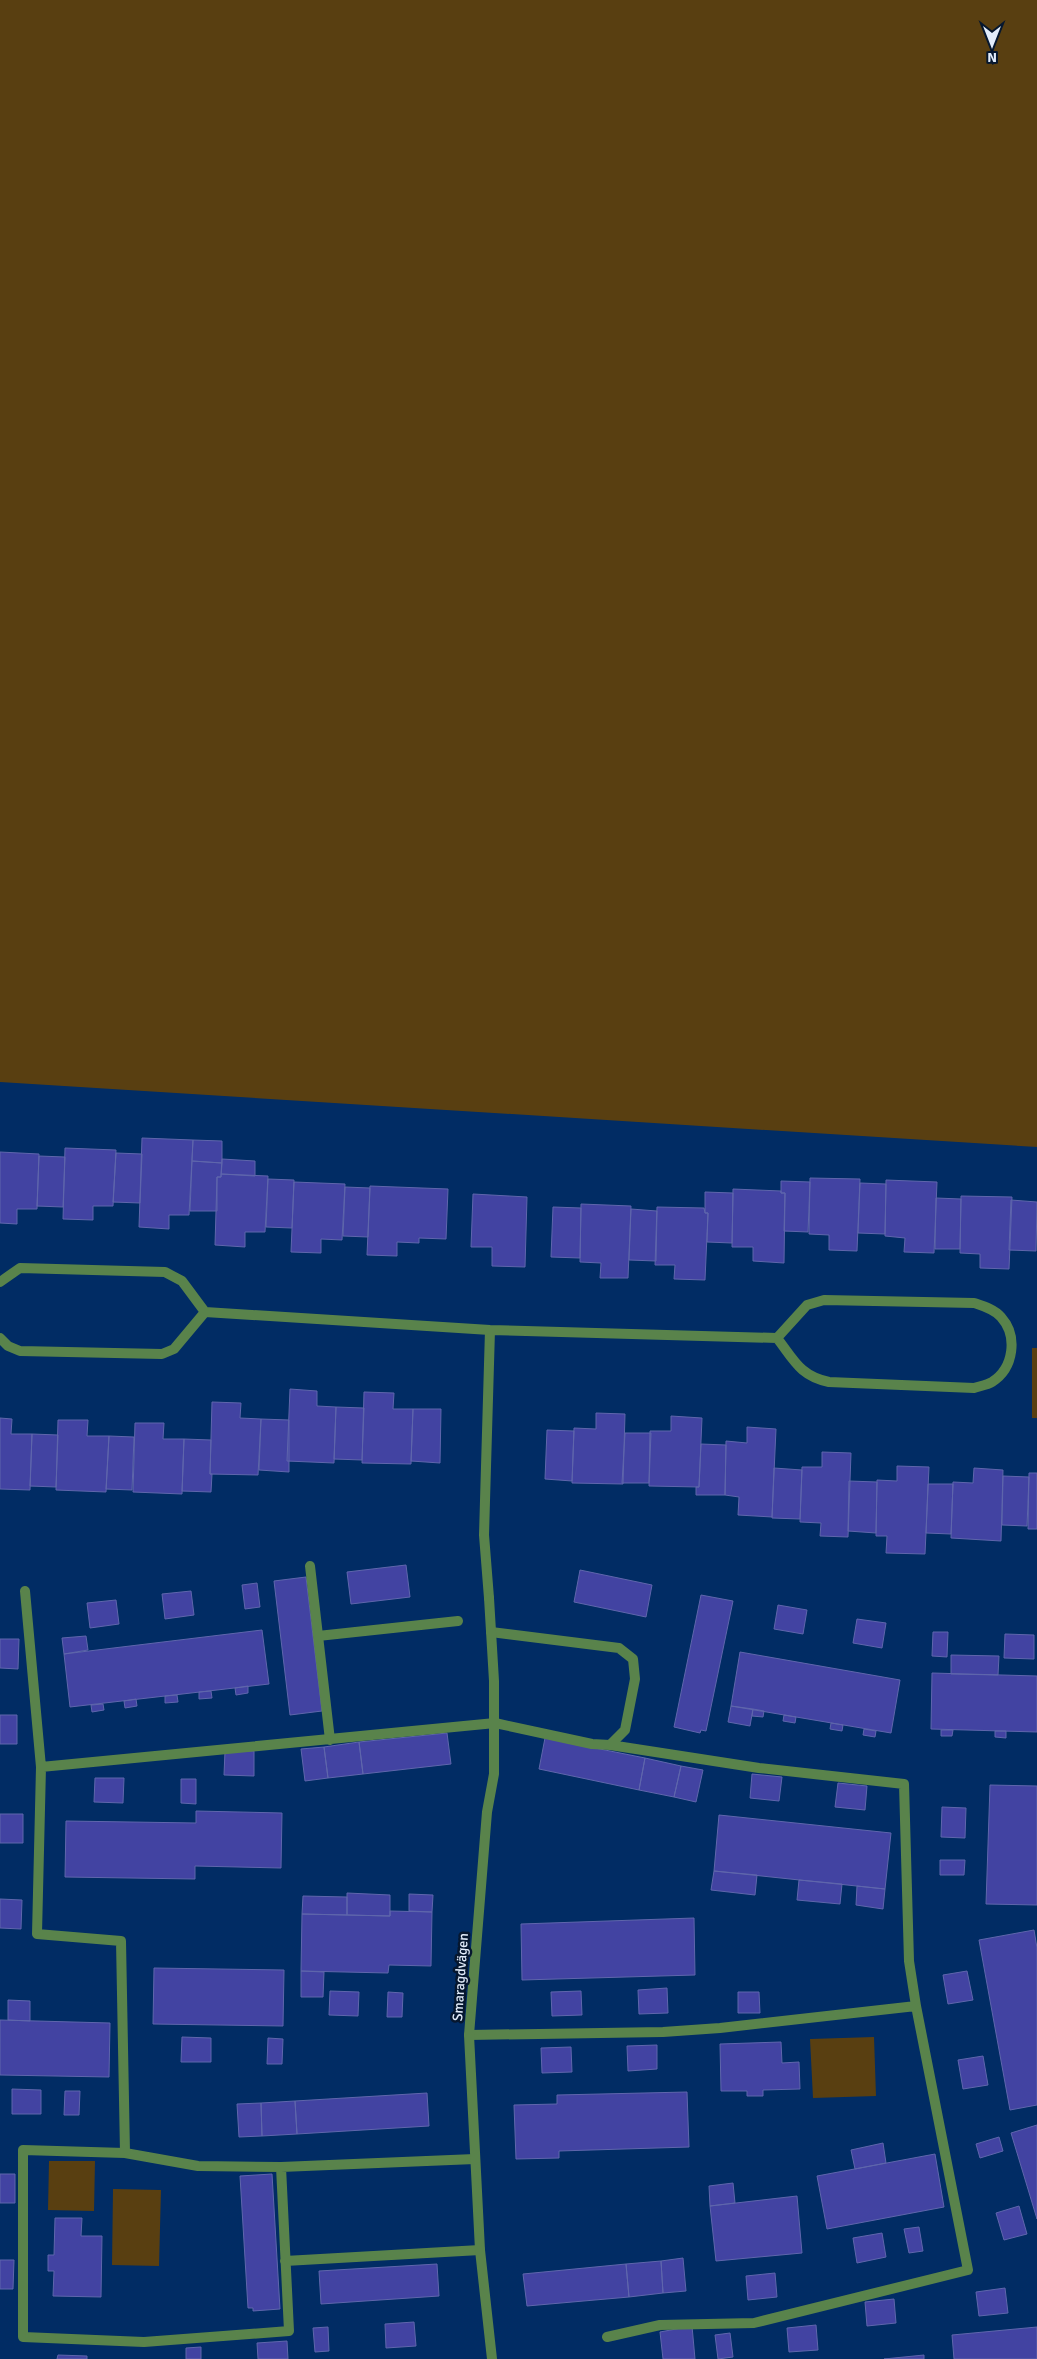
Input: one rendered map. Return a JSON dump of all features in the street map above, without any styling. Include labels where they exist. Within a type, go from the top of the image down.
[{"type":"street","points":[[0,1282],[20,1268],[165,1272],[182,1281],[204,1312]]},
{"type":"street","points":[[824,1300],[974,1303],[988,1308],[1001,1317],[1010,1332],[1012,1348],[1009,1362],[1002,1373],[992,1382],[974,1388],[849,1383],[814,1379],[802,1372],[777,1338],[807,1304],[824,1300]]},
{"type":"street","points":[[204,1312],[490,1330],[777,1338]]},
{"type":"street","points":[[0,1338],[8,1346],[20,1351],[162,1354],[174,1349],[204,1312]]},
{"type":"street","name":"Smaragdvägen","points":[[490,1330],[484,1535],[495,1723],[494,1774],[487,1812],[469,2035],[480,2250],[492,2359]]},
{"type":"street","points":[[310,1566],[330,1740]]},
{"type":"street","points":[[25,1591],[40,1767],[37,1934],[121,1941],[125,2153]]},
{"type":"street","points":[[318,1636],[458,1621]]},
{"type":"street","points":[[491,1632],[619,1648],[633,1659],[635,1679],[625,1730],[610,1745]]},
{"type":"street","points":[[40,1767],[495,1723],[592,1744],[610,1745],[759,1768],[904,1784],[910,1961],[916,2006],[968,2270],[754,2322],[660,2325],[607,2337]]},
{"type":"street","points":[[469,2035],[664,2032],[720,2028],[916,2006]]},
{"type":"street","points":[[281,2167],[289,2331],[144,2342],[22,2337],[24,2150],[125,2153],[198,2166],[281,2167],[474,2159]]},
{"type":"street","points":[[285,2261],[480,2250]]},
{"type":"shaded area","points":[[0,0],[1037,0],[1037,1147],[0,1082]]},
{"type":"shaded area","points":[[1032,1348],[1037,1348],[1037,1418],[1032,1418]]},
{"type":"shaded area","points":[[874,2037],[876,2096],[813,2098],[810,2039]]},
{"type":"shaded area","points":[[49,2161],[95,2161],[94,2211],[48,2210]]},
{"type":"shaded area","points":[[113,2189],[161,2190],[159,2266],[112,2265]]},
{"type":"building","points":[[142,1138],[193,1140],[189,1215],[169,1215],[169,1229],[139,1227]]},
{"type":"building","points":[[193,1140],[222,1141],[222,1163],[192,1161]]},
{"type":"building","points":[[65,1148],[116,1150],[113,1206],[93,1206],[93,1220],[63,1219]]},
{"type":"building","points":[[0,1152],[39,1154],[37,1209],[17,1209],[17,1224],[0,1223]]},
{"type":"building","points":[[116,1153],[142,1154],[140,1203],[113,1202]]},
{"type":"building","points":[[39,1156],[65,1157],[63,1207],[37,1206]]},
{"type":"building","points":[[222,1159],[255,1161],[255,1176],[221,1174]]},
{"type":"building","points":[[192,1161],[222,1163],[221,1177],[217,1177],[217,1211],[190,1211]]},
{"type":"building","points":[[221,1174],[268,1176],[265,1232],[245,1232],[245,1247],[215,1245],[217,1177],[221,1177]]},
{"type":"building","points":[[810,1178],[860,1179],[857,1251],[829,1250],[829,1235],[809,1234]]},
{"type":"building","points":[[268,1179],[294,1180],[292,1228],[266,1227]]},
{"type":"building","points":[[886,1180],[937,1182],[934,1253],[904,1252],[905,1238],[885,1236]]},
{"type":"building","points":[[781,1181],[810,1182],[808,1232],[784,1231],[785,1193],[781,1193]]},
{"type":"building","points":[[294,1182],[345,1184],[342,1240],[321,1239],[321,1253],[291,1252]]},
{"type":"building","points":[[860,1183],[886,1184],[885,1234],[858,1233]]},
{"type":"building","points":[[370,1186],[448,1189],[446,1239],[419,1238],[419,1243],[397,1242],[397,1256],[367,1255]]},
{"type":"building","points":[[345,1187],[370,1188],[368,1237],[343,1236]]},
{"type":"building","points":[[733,1189],[781,1191],[781,1193],[785,1193],[784,1263],[753,1261],[753,1247],[732,1247]]},
{"type":"building","points":[[705,1192],[733,1193],[732,1243],[707,1242],[708,1213],[705,1213]]},
{"type":"building","points":[[473,1194],[527,1197],[525,1267],[492,1266],[492,1247],[471,1247]]},
{"type":"building","points":[[961,1196],[1012,1197],[1009,1269],[980,1268],[980,1254],[960,1253]]},
{"type":"building","points":[[936,1198],[961,1199],[960,1249],[935,1249]]},
{"type":"building","points":[[1011,1200],[1037,1202],[1036,1251],[1009,1250]]},
{"type":"building","points":[[581,1204],[631,1206],[628,1278],[600,1278],[601,1263],[580,1262]]},
{"type":"building","points":[[553,1207],[581,1208],[580,1258],[551,1257]]},
{"type":"building","points":[[657,1207],[704,1208],[705,1213],[708,1213],[705,1280],[674,1279],[675,1265],[655,1265]]},
{"type":"building","points":[[631,1209],[657,1211],[656,1261],[629,1260]]},
{"type":"building","points":[[290,1389],[317,1391],[317,1406],[336,1407],[334,1463],[287,1461]]},
{"type":"building","points":[[364,1392],[394,1393],[393,1409],[413,1409],[411,1464],[362,1463]]},
{"type":"building","points":[[212,1402],[241,1403],[240,1418],[261,1419],[258,1475],[210,1474]]},
{"type":"building","points":[[336,1407],[364,1408],[362,1460],[334,1459]]},
{"type":"building","points":[[413,1409],[441,1409],[440,1463],[411,1461]]},
{"type":"building","points":[[596,1413],[625,1414],[623,1484],[572,1483],[574,1428],[596,1429]]},
{"type":"building","points":[[671,1416],[702,1418],[699,1487],[649,1486],[650,1431],[671,1431]]},
{"type":"building","points":[[0,1418],[12,1419],[11,1434],[32,1434],[30,1490],[0,1489]]},
{"type":"building","points":[[261,1419],[289,1420],[289,1472],[259,1470]]},
{"type":"building","points":[[58,1420],[88,1420],[87,1436],[109,1436],[106,1492],[56,1490]]},
{"type":"building","points":[[135,1423],[164,1423],[163,1439],[184,1439],[182,1494],[133,1492]]},
{"type":"building","points":[[747,1427],[776,1429],[772,1517],[738,1515],[739,1497],[725,1495],[726,1441],[747,1443]]},
{"type":"building","points":[[547,1430],[574,1431],[572,1481],[545,1479]]},
{"type":"building","points":[[625,1433],[651,1433],[649,1483],[622,1483]]},
{"type":"building","points":[[32,1434],[58,1435],[56,1487],[30,1486]]},
{"type":"building","points":[[109,1436],[134,1437],[132,1490],[106,1489]]},
{"type":"building","points":[[184,1439],[211,1440],[211,1492],[182,1491]]},
{"type":"building","points":[[701,1444],[726,1445],[725,1495],[696,1495],[696,1487],[699,1487]]},
{"type":"building","points":[[822,1452],[851,1453],[848,1537],[820,1536],[821,1523],[800,1522],[802,1467],[822,1467]]},
{"type":"building","points":[[897,1466],[929,1467],[925,1554],[886,1553],[887,1536],[876,1536],[877,1480],[897,1481]]},
{"type":"building","points":[[774,1468],[802,1470],[800,1519],[772,1518]]},
{"type":"building","points":[[974,1468],[1003,1470],[1001,1541],[951,1538],[953,1482],[973,1483]]},
{"type":"building","points":[[1029,1473],[1037,1473],[1037,1529],[1028,1529]]},
{"type":"building","points":[[1003,1476],[1029,1477],[1027,1526],[1002,1525]]},
{"type":"building","points":[[849,1481],[877,1482],[876,1533],[848,1531]]},
{"type":"building","points":[[928,1484],[953,1484],[951,1534],[926,1533]]},
{"type":"building","points":[[406,1565],[410,1597],[351,1604],[347,1572]]},
{"type":"building","points":[[580,1570],[652,1585],[646,1617],[574,1602]]},
{"type":"building","points":[[306,1577],[322,1711],[290,1715],[274,1581]]},
{"type":"building","points":[[257,1583],[260,1607],[245,1609],[242,1585]]},
{"type":"building","points":[[191,1591],[194,1615],[165,1619],[162,1594]]},
{"type":"building","points":[[701,1595],[733,1601],[706,1731],[701,1730],[700,1733],[674,1727]]},
{"type":"building","points":[[116,1600],[119,1624],[90,1628],[87,1603]]},
{"type":"building","points":[[778,1605],[807,1610],[803,1634],[774,1629]]},
{"type":"building","points":[[857,1619],[886,1623],[882,1648],[853,1643]]},
{"type":"building","points":[[262,1630],[269,1684],[70,1707],[64,1654]]},
{"type":"building","points":[[933,1632],[948,1632],[947,1657],[932,1656]]},
{"type":"building","points":[[1005,1634],[1034,1635],[1034,1659],[1004,1658]]},
{"type":"building","points":[[86,1636],[88,1650],[64,1654],[62,1638]]},
{"type":"building","points":[[0,1639],[19,1639],[18,1669],[0,1668]]},
{"type":"building","points":[[740,1652],[900,1680],[891,1733],[731,1706]]},
{"type":"building","points":[[951,1655],[999,1656],[998,1675],[951,1674]]},
{"type":"building","points":[[932,1673],[1037,1676],[1037,1732],[931,1729]]},
{"type":"building","points":[[248,1686],[248,1693],[236,1695],[235,1688]]},
{"type":"building","points":[[211,1691],[212,1698],[199,1699],[199,1692]]},
{"type":"building","points":[[177,1695],[178,1702],[165,1703],[165,1696]]},
{"type":"building","points":[[136,1699],[137,1706],[125,1708],[124,1701]]},
{"type":"building","points":[[103,1704],[104,1710],[92,1712],[91,1705]]},
{"type":"building","points":[[731,1706],[753,1709],[750,1726],[728,1722]]},
{"type":"building","points":[[753,1709],[764,1711],[763,1717],[752,1716]]},
{"type":"building","points":[[0,1715],[17,1715],[17,1744],[0,1744]]},
{"type":"building","points":[[784,1715],[796,1717],[795,1723],[783,1721]]},
{"type":"building","points":[[831,1723],[843,1725],[842,1731],[830,1729]]},
{"type":"building","points":[[864,1729],[876,1731],[875,1737],[863,1735]]},
{"type":"building","points":[[941,1730],[953,1730],[952,1736],[941,1736]]},
{"type":"building","points":[[995,1731],[1006,1731],[1006,1738],[995,1737]]},
{"type":"building","points":[[447,1733],[451,1764],[363,1774],[359,1742]]},
{"type":"building","points":[[545,1738],[645,1758],[639,1790],[539,1769]]},
{"type":"building","points":[[359,1742],[363,1774],[328,1778],[324,1747]]},
{"type":"building","points":[[324,1747],[328,1778],[305,1781],[301,1749]]},
{"type":"building","points":[[225,1751],[254,1751],[254,1776],[224,1775]]},
{"type":"building","points":[[645,1758],[681,1766],[674,1797],[639,1790]]},
{"type":"building","points":[[681,1766],[703,1770],[696,1802],[674,1797]]},
{"type":"building","points":[[752,1774],[782,1777],[779,1801],[750,1798]]},
{"type":"building","points":[[95,1778],[124,1778],[123,1803],[94,1802]]},
{"type":"building","points":[[181,1779],[196,1779],[196,1804],[181,1803]]},
{"type":"building","points":[[838,1783],[867,1786],[865,1810],[835,1807]]},
{"type":"building","points":[[990,1785],[1037,1786],[1037,1905],[986,1904]]},
{"type":"building","points":[[942,1807],[966,1808],[965,1838],[941,1837]]},
{"type":"building","points":[[196,1811],[282,1813],[281,1868],[195,1866],[195,1879],[65,1877],[66,1821],[196,1823]]},
{"type":"building","points":[[0,1814],[23,1814],[23,1843],[0,1843]]},
{"type":"building","points":[[719,1815],[891,1833],[885,1889],[714,1871]]},
{"type":"building","points":[[940,1860],[965,1860],[964,1875],[940,1875]]},
{"type":"building","points":[[714,1871],[757,1875],[755,1895],[711,1890]]},
{"type":"building","points":[[799,1880],[842,1884],[840,1904],[797,1900]]},
{"type":"building","points":[[857,1886],[885,1889],[883,1909],[856,1905]]},
{"type":"building","points":[[347,1893],[390,1895],[390,1916],[347,1915]]},
{"type":"building","points":[[409,1894],[433,1895],[432,1912],[409,1911]]},
{"type":"building","points":[[303,1896],[347,1897],[347,1915],[302,1914]]},
{"type":"building","points":[[0,1899],[22,1900],[21,1929],[0,1928]]},
{"type":"building","points":[[390,1911],[432,1912],[431,1966],[389,1965],[388,1973],[301,1971],[302,1914],[390,1916]]},
{"type":"building","points":[[694,1918],[695,1975],[522,1980],[521,1924]]},
{"type":"building","points":[[1034,1930],[1037,1948],[1037,2105],[1010,2110],[979,1940]]},
{"type":"building","points":[[154,1968],[284,1970],[283,2026],[153,2024]]},
{"type":"building","points":[[301,1971],[324,1972],[323,1997],[301,1997]]},
{"type":"building","points":[[967,1971],[973,2000],[948,2004],[943,1975]]},
{"type":"building","points":[[667,1988],[668,2013],[639,2014],[638,1990]]},
{"type":"building","points":[[330,1991],[359,1992],[358,2016],[329,2015]]},
{"type":"building","points":[[581,1991],[582,2015],[552,2016],[551,1992]]},
{"type":"building","points":[[388,1992],[403,1993],[402,2017],[387,2017]]},
{"type":"building","points":[[738,1992],[759,1992],[760,2013],[738,2013]]},
{"type":"building","points":[[8,2000],[30,2001],[30,2021],[8,2020]]},
{"type":"building","points":[[0,2020],[110,2023],[109,2077],[0,2075]]},
{"type":"building","points":[[182,2037],[211,2038],[211,2062],[181,2062]]},
{"type":"building","points":[[268,2038],[283,2039],[282,2064],[267,2064]]},
{"type":"building","points":[[781,2042],[782,2063],[799,2062],[800,2089],[763,2090],[763,2096],[747,2096],[747,2091],[721,2091],[720,2044]]},
{"type":"building","points":[[657,2045],[657,2069],[628,2071],[627,2046]]},
{"type":"building","points":[[571,2047],[572,2072],[542,2073],[541,2048]]},
{"type":"building","points":[[983,2056],[988,2085],[963,2089],[958,2060]]},
{"type":"building","points":[[12,2089],[41,2090],[41,2114],[12,2114]]},
{"type":"building","points":[[65,2091],[80,2091],[79,2115],[64,2115]]},
{"type":"building","points":[[687,2092],[689,2147],[559,2151],[559,2158],[516,2159],[514,2105],[557,2104],[557,2095]]},
{"type":"building","points":[[427,2093],[429,2126],[297,2134],[295,2101]]},
{"type":"building","points":[[295,2101],[297,2134],[262,2136],[261,2103]]},
{"type":"building","points":[[261,2103],[262,2136],[239,2137],[237,2104]]},
{"type":"building","points":[[1037,2125],[1037,2219],[1011,2133]]},
{"type":"building","points":[[999,2137],[1003,2151],[980,2158],[976,2144]]},
{"type":"building","points":[[883,2143],[886,2163],[855,2169],[851,2150]]},
{"type":"building","points":[[935,2154],[944,2207],[827,2229],[817,2176]]},
{"type":"building","points":[[0,2174],[15,2174],[15,2203],[0,2203]]},
{"type":"building","points":[[272,2174],[280,2309],[253,2311],[253,2308],[248,2308],[240,2176]]},
{"type":"building","points":[[733,2183],[735,2203],[710,2206],[709,2186]]},
{"type":"building","points":[[797,2196],[802,2253],[716,2261],[710,2206]]},
{"type":"building","points":[[1019,2206],[1027,2234],[1004,2240],[996,2213]]},
{"type":"building","points":[[55,2218],[82,2218],[81,2236],[102,2236],[101,2297],[53,2296],[54,2271],[48,2271],[48,2255],[54,2255]]},
{"type":"building","points":[[919,2227],[923,2251],[909,2253],[904,2229]]},
{"type":"building","points":[[882,2233],[886,2257],[857,2263],[853,2238]]},
{"type":"building","points":[[683,2258],[686,2291],[663,2293],[661,2261]]},
{"type":"building","points":[[0,2260],[14,2260],[13,2289],[0,2289]]},
{"type":"building","points":[[661,2261],[663,2293],[629,2297],[626,2264]]},
{"type":"building","points":[[437,2264],[439,2296],[321,2304],[319,2271]]},
{"type":"building","points":[[626,2264],[629,2297],[527,2306],[523,2274]]},
{"type":"building","points":[[775,2273],[777,2297],[748,2300],[746,2276]]},
{"type":"building","points":[[1005,2288],[1008,2313],[979,2316],[976,2292]]},
{"type":"building","points":[[894,2299],[896,2323],[867,2326],[865,2302]]},
{"type":"building","points":[[414,2322],[416,2346],[386,2348],[385,2324]]},
{"type":"building","points":[[816,2325],[818,2350],[789,2352],[787,2328]]},
{"type":"building","points":[[692,2326],[695,2359],[663,2359],[660,2332]]},
{"type":"building","points":[[328,2327],[329,2351],[315,2352],[313,2328]]},
{"type":"building","points":[[1037,2327],[1037,2359],[954,2359],[952,2335]]},
{"type":"building","points":[[730,2333],[733,2357],[718,2359],[715,2335]]},
{"type":"building","points":[[287,2341],[288,2359],[258,2359],[257,2343]]},
{"type":"building","points":[[201,2347],[201,2359],[186,2359],[186,2348]]},
{"type":"building","points":[[58,2355],[87,2356],[87,2359],[57,2359]]},
{"type":"building","points":[[924,2355],[924,2359],[884,2359]]}]
